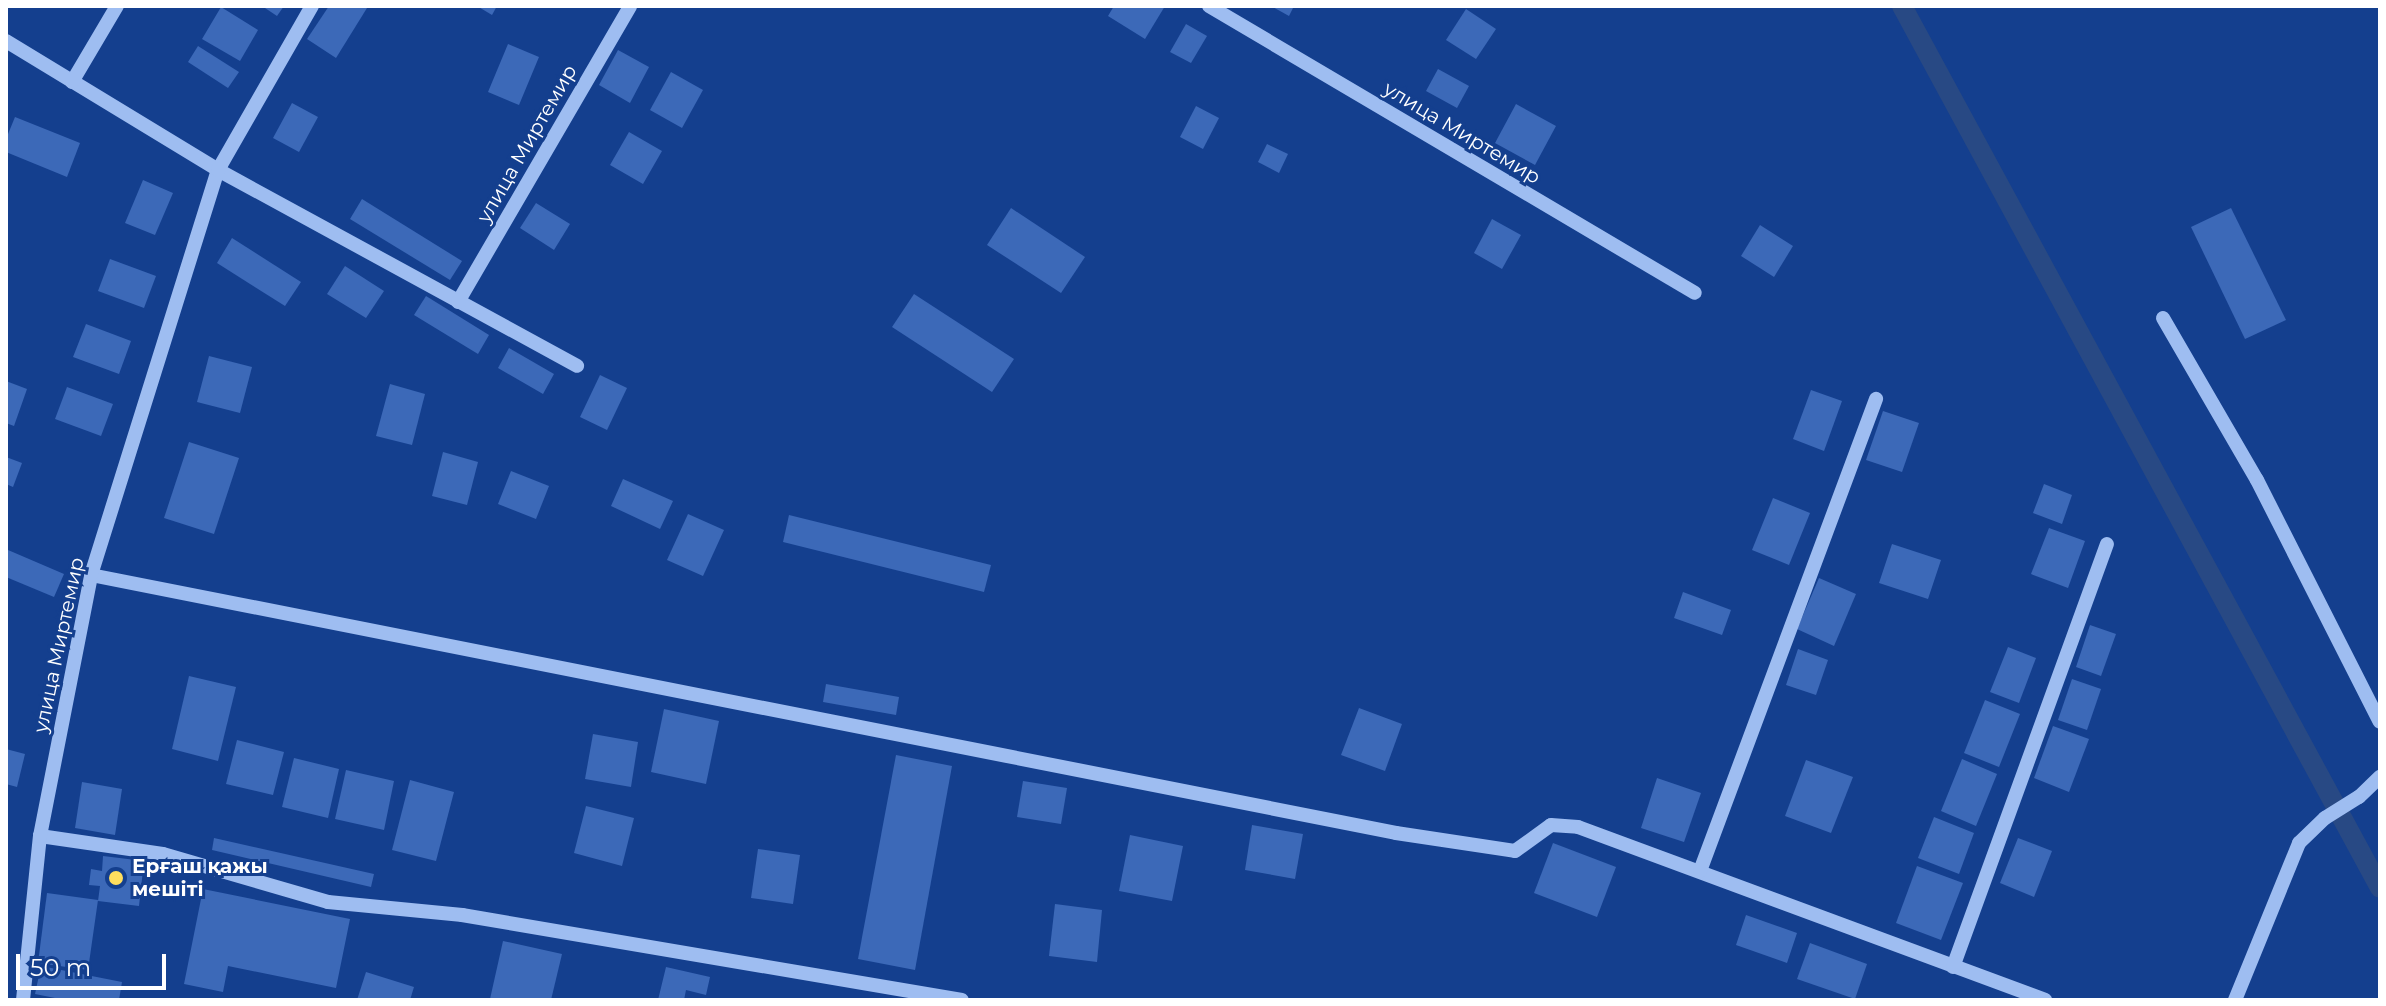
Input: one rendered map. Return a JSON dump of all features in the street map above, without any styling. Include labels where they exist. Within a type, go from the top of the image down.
[{"type":"street","points":[[72,82],[117,6]]},
{"type":"street","name":"улица Миртемир","points":[[23,1000],[40,836],[91,575],[218,170],[312,6]]},
{"type":"street","name":"улица Миртемир","points":[[458,302],[630,6]]},
{"type":"street","name":"улица Миртемир","points":[[1209,6],[1232,12],[1695,293]]},
{"type":"street","points":[[6,41],[218,170],[577,366]]},
{"type":"street","points":[[2163,318],[2257,480],[2380,722]]},
{"type":"street","points":[[1700,871],[1876,399]]},
{"type":"street","points":[[1953,967],[2107,544]]},
{"type":"street","points":[[91,575],[1396,833],[1515,851],[1551,825],[1578,827],[2045,1000]]},
{"type":"street","points":[[2235,1000],[2299,843],[2325,818],[2359,797],[2380,777]]},
{"type":"street","points":[[40,836],[163,854],[328,902],[478,917],[962,1000]]},
{"type":"building","points":[[262,6],[284,6],[277,16]]},
{"type":"building","points":[[329,6],[367,8],[336,58],[307,39]]},
{"type":"building","points":[[477,6],[497,6],[492,15]]},
{"type":"building","points":[[1114,6],[1165,6],[1145,39],[1108,16]]},
{"type":"building","points":[[1271,6],[1294,6],[1289,16]]},
{"type":"building","points":[[221,7],[258,30],[240,61],[202,39]]},
{"type":"building","points":[[1466,9],[1496,29],[1476,59],[1446,40]]},
{"type":"building","points":[[1186,24],[1207,36],[1191,63],[1170,52]]},
{"type":"building","points":[[508,44],[539,57],[519,105],[488,92]]},
{"type":"building","points":[[198,46],[239,72],[228,88],[188,62]]},
{"type":"building","points":[[618,50],[649,67],[630,103],[599,85]]},
{"type":"building","points":[[1438,69],[1469,86],[1457,108],[1426,91]]},
{"type":"building","points":[[671,72],[703,90],[682,128],[650,110]]},
{"type":"building","points":[[292,103],[318,117],[299,152],[273,138]]},
{"type":"building","points":[[1516,104],[1556,126],[1535,165],[1495,143]]},
{"type":"building","points":[[1196,106],[1219,118],[1203,149],[1180,137]]},
{"type":"building","points":[[15,117],[80,143],[67,177],[6,152],[6,139]]},
{"type":"building","points":[[629,132],[662,151],[643,184],[610,165]]},
{"type":"building","points":[[1267,144],[1288,154],[1279,173],[1258,162]]},
{"type":"building","points":[[143,180],[173,193],[155,235],[125,223]]},
{"type":"building","points":[[362,199],[462,261],[450,280],[350,219]]},
{"type":"building","points":[[536,203],[570,224],[554,250],[520,228]]},
{"type":"building","points":[[1011,208],[1085,257],[1061,293],[987,245]]},
{"type":"building","points":[[2231,208],[2286,320],[2245,339],[2191,227]]},
{"type":"building","points":[[1492,219],[1521,235],[1502,269],[1474,253]]},
{"type":"building","points":[[1760,225],[1793,246],[1774,277],[1741,256]]},
{"type":"building","points":[[232,238],[301,282],[285,306],[217,263]]},
{"type":"building","points":[[110,259],[156,276],[144,308],[98,291]]},
{"type":"building","points":[[345,266],[384,291],[366,318],[327,294]]},
{"type":"building","points":[[914,294],[1014,359],[992,392],[892,327]]},
{"type":"building","points":[[426,296],[489,335],[478,354],[414,315]]},
{"type":"building","points":[[86,324],[131,341],[119,374],[73,357]]},
{"type":"building","points":[[509,348],[554,374],[543,394],[498,368]]},
{"type":"building","points":[[209,356],[252,367],[240,413],[197,402]]},
{"type":"building","points":[[600,375],[627,388],[607,430],[580,417]]},
{"type":"building","points":[[6,381],[27,389],[14,426],[6,423]]},
{"type":"building","points":[[390,384],[425,394],[412,445],[376,436]]},
{"type":"building","points":[[67,387],[113,404],[101,436],[55,419]]},
{"type":"building","points":[[1811,390],[1842,401],[1824,451],[1793,439]]},
{"type":"building","points":[[1883,411],[1919,423],[1902,472],[1866,460]]},
{"type":"building","points":[[189,442],[239,458],[214,534],[164,518]]},
{"type":"building","points":[[443,452],[478,462],[467,505],[432,496]]},
{"type":"building","points":[[6,457],[22,463],[13,487],[6,484]]},
{"type":"building","points":[[511,471],[549,486],[536,519],[498,504]]},
{"type":"building","points":[[623,479],[673,501],[660,529],[611,506]]},
{"type":"building","points":[[2044,484],[2072,495],[2062,524],[2033,513]]},
{"type":"building","points":[[1773,498],[1810,513],[1789,565],[1752,550]]},
{"type":"building","points":[[688,514],[724,530],[703,576],[667,560]]},
{"type":"building","points":[[789,515],[991,565],[984,592],[783,542]]},
{"type":"building","points":[[2049,528],[2085,541],[2068,588],[2031,574]]},
{"type":"building","points":[[1892,544],[1941,560],[1928,599],[1879,583]]},
{"type":"building","points":[[8,550],[64,574],[54,597],[6,577]]},
{"type":"building","points":[[1819,578],[1856,594],[1834,646],[1797,629]]},
{"type":"building","points":[[1683,592],[1731,610],[1722,635],[1674,618]]},
{"type":"building","points":[[2090,625],[2116,634],[2101,676],[2076,667]]},
{"type":"building","points":[[2008,647],[2036,658],[2019,703],[1990,692]]},
{"type":"building","points":[[1798,649],[1828,660],[1816,695],[1786,685]]},
{"type":"building","points":[[189,676],[236,687],[218,761],[172,749]]},
{"type":"building","points":[[2072,679],[2101,689],[2087,730],[2058,720]]},
{"type":"building","points":[[826,684],[899,697],[896,715],[823,702]]},
{"type":"building","points":[[1985,700],[2020,714],[1999,767],[1964,753]]},
{"type":"building","points":[[1359,708],[1402,724],[1385,771],[1341,755]]},
{"type":"building","points":[[664,709],[719,721],[706,784],[651,772]]},
{"type":"building","points":[[2053,726],[2089,739],[2069,792],[2034,778]]},
{"type":"building","points":[[593,734],[638,742],[631,787],[585,779]]},
{"type":"building","points":[[237,740],[284,752],[273,795],[226,784]]},
{"type":"building","points":[[6,749],[25,754],[17,787],[6,784]]},
{"type":"building","points":[[896,755],[952,766],[915,970],[858,959]]},
{"type":"building","points":[[294,758],[339,769],[328,818],[282,807]]},
{"type":"building","points":[[1962,759],[1997,774],[1976,826],[1941,811]]},
{"type":"building","points":[[1806,760],[1853,777],[1831,833],[1785,816]]},
{"type":"building","points":[[346,770],[394,781],[384,830],[335,819]]},
{"type":"building","points":[[1657,778],[1701,793],[1684,842],[1641,828]]},
{"type":"building","points":[[410,780],[454,792],[436,861],[392,850]]},
{"type":"building","points":[[1023,781],[1067,788],[1061,824],[1017,817]]},
{"type":"building","points":[[82,782],[122,789],[115,835],[75,828]]},
{"type":"building","points":[[586,806],[634,818],[622,866],[574,853]]},
{"type":"building","points":[[1934,817],[1974,833],[1959,874],[1918,858]]},
{"type":"building","points":[[1252,825],[1303,834],[1295,879],[1245,870]]},
{"type":"building","points":[[1130,835],[1183,846],[1172,901],[1119,891]]},
{"type":"building","points":[[214,838],[374,874],[371,887],[212,850]]},
{"type":"building","points":[[2018,838],[2052,851],[2034,897],[2000,883]]},
{"type":"building","points":[[1553,843],[1616,867],[1597,917],[1534,893]]},
{"type":"building","points":[[758,849],[800,855],[793,904],[751,898]]},
{"type":"building","name":"Ерғаш қажы мешіті","points":[[103,856],[144,861],[139,906],[98,901],[100,886],[89,885],[91,869],[102,871]]},
{"type":"building","points":[[1917,866],[1963,883],[1941,940],[1896,923]]},
{"type":"building","points":[[203,889],[350,919],[336,988],[228,966],[223,992],[184,984]]},
{"type":"building","points":[[47,893],[98,900],[88,970],[38,963]]},
{"type":"building","points":[[1055,904],[1102,910],[1097,962],[1049,956]]},
{"type":"building","points":[[1746,915],[1797,933],[1787,963],[1736,945]]},
{"type":"building","points":[[503,941],[562,954],[551,1000],[490,999]]},
{"type":"building","points":[[1810,943],[1867,964],[1855,999],[1797,979]]},
{"type":"building","points":[[41,966],[122,982],[119,1000],[65,1000],[35,994]]},
{"type":"building","points":[[666,967],[710,977],[706,995],[686,990],[684,1000],[658,1000]]},
{"type":"building","points":[[366,972],[414,987],[410,1000],[357,1000]]},
{"type":"waterway","points":[[1902,6],[2380,888]]},
{"type":"place","name":"Ерғаш қажы мешіті","points":[[116,878]]}]
